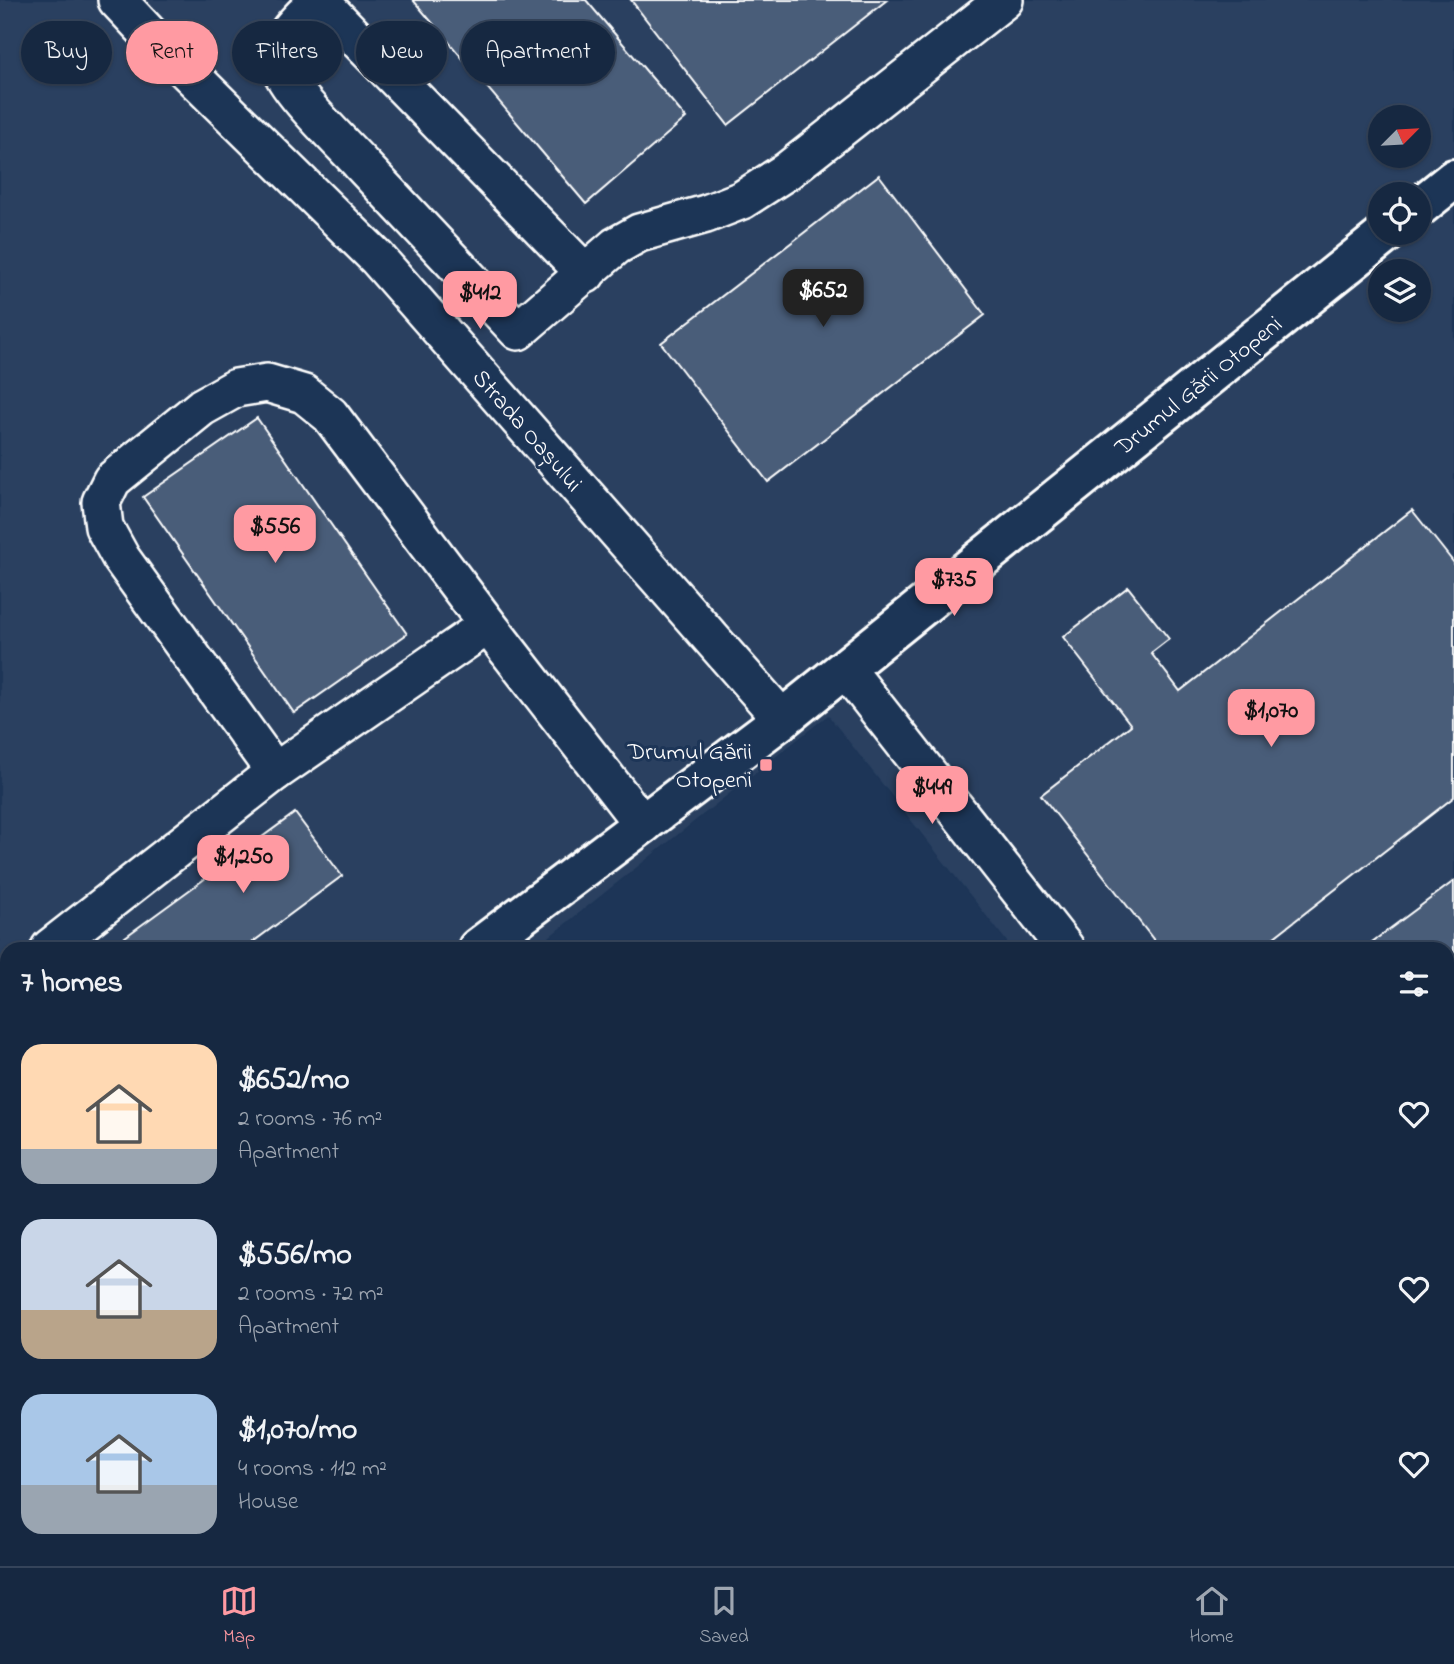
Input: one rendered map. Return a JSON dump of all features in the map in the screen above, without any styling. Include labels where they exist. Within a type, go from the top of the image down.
[{"type":"main road","points":[[1431,197],[1454,179]]},
{"type":"main road","name":"Drumul Gării Otopeni","points":[[486,942],[782,719],[1372,245]]},
{"type":"street","name":"Strada Oașului","points":[[117,0],[149,35],[377,258],[782,719]]},
{"type":"street","points":[[519,331],[286,81],[280,68],[279,53],[283,40],[319,0],[586,274]]},
{"type":"street","points":[[474,369],[616,247],[639,233],[706,214],[742,200],[787,171],[1004,0]]},
{"type":"street","points":[[275,772],[121,558],[104,527],[101,502],[112,480],[202,407],[236,388],[267,383],[304,394],[330,415],[643,825]]},
{"type":"street","points":[[58,942],[275,772],[488,625]]},
{"type":"street","points":[[845,668],[1060,942]]},
{"type":"shaded area","points":[[0,0],[1454,0],[1454,942],[1007,942],[828,715],[543,942],[0,942]]},
{"type":"building","points":[[413,0],[586,0],[604,21],[461,21],[461,57],[447,40],[447,21],[431,21]]},
{"type":"building","points":[[631,0],[887,0],[728,125]]},
{"type":"building","points":[[615,34],[686,118],[586,204],[484,84],[615,84]]},
{"type":"building","points":[[879,175],[985,315],[768,482],[661,343]]},
{"type":"building","points":[[257,418],[407,634],[294,713],[143,497]]},
{"type":"building","points":[[1412,510],[1454,563],[1454,797],[1268,942],[1155,942],[1041,795],[1131,725],[1063,637],[1128,587],[1169,639],[1151,653],[1180,691]]},
{"type":"building","points":[[295,813],[342,876],[253,942],[118,942]]},
{"type":"building","points":[[1454,881],[1454,942],[1372,942]]},
{"type":"place","name":"Drumul Gării Otopeni","points":[[766,765]]}]
